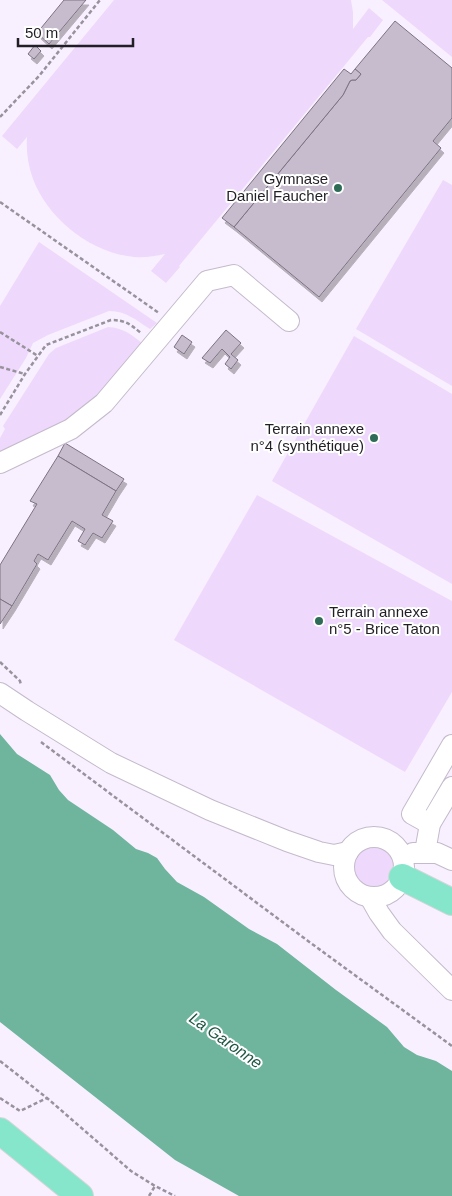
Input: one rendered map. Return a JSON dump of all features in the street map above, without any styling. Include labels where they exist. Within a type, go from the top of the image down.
[{"type":"main road","points":[[401,866],[452,902]]},
{"type":"main road","points":[[0,1131],[80,1196]]},
{"type":"main road","points":[[0,1152],[58,1196]]},
{"type":"street","points":[[0,463],[71,429],[104,403],[207,281],[234,275],[290,321]]},
{"type":"street","points":[[0,693],[111,762],[210,810],[287,842],[334,855],[348,852]]},
{"type":"street","points":[[430,824],[412,814],[452,745]]},
{"type":"street","points":[[425,852],[430,824],[452,787]]},
{"type":"street","points":[[375,837],[394,845],[401,866],[397,886],[389,893],[370,897],[362,895],[349,884],[344,868],[348,852],[356,844],[365,839],[375,837]]},
{"type":"street","points":[[287,842],[315,862],[346,877]]},
{"type":"street","points":[[401,866],[425,852],[437,853],[452,860]]},
{"type":"street","points":[[370,897],[392,931],[452,990]]},
{"type":"path","points":[[0,117],[38,76],[100,0]]},
{"type":"path","points":[[0,202],[173,322]]},
{"type":"path","points":[[0,415],[25,374],[46,345],[110,320],[120,320],[127,323],[155,342]]},
{"type":"path","points":[[0,332],[38,356]]},
{"type":"path","points":[[0,367],[25,374]]},
{"type":"path","points":[[37,739],[452,1046]]},
{"type":"path","points":[[0,1060],[131,1171],[175,1196]]},
{"type":"path","points":[[0,1098],[20,1111],[47,1098]]},
{"type":"path","points":[[149,1196],[155,1186]]},
{"type":"shaded area","points":[[114,0],[351,0],[353,29],[369,8],[383,20],[166,283],[151,271],[165,254],[134,257],[118,254],[102,249],[73,232],[49,208],[40,194],[30,168],[27,137],[17,149],[2,136]]},
{"type":"shaded area","points":[[382,0],[452,0],[452,57]]},
{"type":"shaded area","points":[[443,180],[452,185],[452,386],[356,329]]},
{"type":"shaded area","points":[[39,242],[157,323],[150,329],[126,314],[109,311],[48,335],[33,343],[26,358],[0,399],[0,306]]},
{"type":"shaded area","points":[[108,327],[123,330],[142,343],[79,416],[0,452],[0,438],[5,429],[3,426],[49,354],[56,348]]},
{"type":"shaded area","name":"Terrain annexe n°4 (synthétique)","points":[[354,336],[452,394],[452,584],[272,481]]},
{"type":"shaded area","name":"Terrain annexe n°5 - Brice Taton","points":[[257,495],[452,601],[452,692],[405,772],[174,640]]},
{"type":"shaded area","points":[[373,847],[388,853],[394,868],[388,883],[373,889],[358,883],[352,868],[358,853]]},
{"type":"water","name":"La Garonne","points":[[0,734],[17,754],[50,775],[68,800],[113,830],[136,849],[157,858],[177,882],[204,897],[249,929],[277,944],[387,1027],[404,1047],[417,1055],[436,1061],[452,1071],[452,1196],[239,1196],[175,1160],[0,1022]]},
{"type":"building","points":[[64,0],[86,0],[49,44],[37,33]]},
{"type":"building","name":"Gymnase Daniel Faucher","points":[[395,21],[452,68],[452,118],[433,141],[441,148],[319,297],[234,227],[343,95],[350,81],[356,80],[361,74],[355,69]]},
{"type":"building","points":[[35,45],[41,51],[34,59],[28,54]]},
{"type":"building","points":[[344,69],[351,74],[355,69],[361,74],[356,80],[350,81],[343,95],[234,227],[222,218]]},
{"type":"building","points":[[226,330],[241,343],[231,354],[238,360],[231,369],[225,364],[230,357],[222,349],[210,363],[202,358]]},
{"type":"building","points":[[182,335],[192,342],[184,354],[174,347]]},
{"type":"building","points":[[65,443],[124,479],[116,491],[58,456]]},
{"type":"building","points":[[58,456],[116,491],[102,515],[113,521],[102,538],[93,533],[85,545],[78,541],[85,529],[72,521],[48,560],[38,554],[34,561],[37,564],[12,606],[0,599],[0,565],[37,504],[30,501]]},
{"type":"building","points":[[0,599],[12,606],[0,624]]},
{"type":"place","name":"Gymnase Daniel Faucher","points":[[338,188]]},
{"type":"place","name":"Terrain annexe n°4 (synthétique)","points":[[374,438]]},
{"type":"place","name":"Terrain annexe n°5 - Brice Taton","points":[[319,621]]}]
